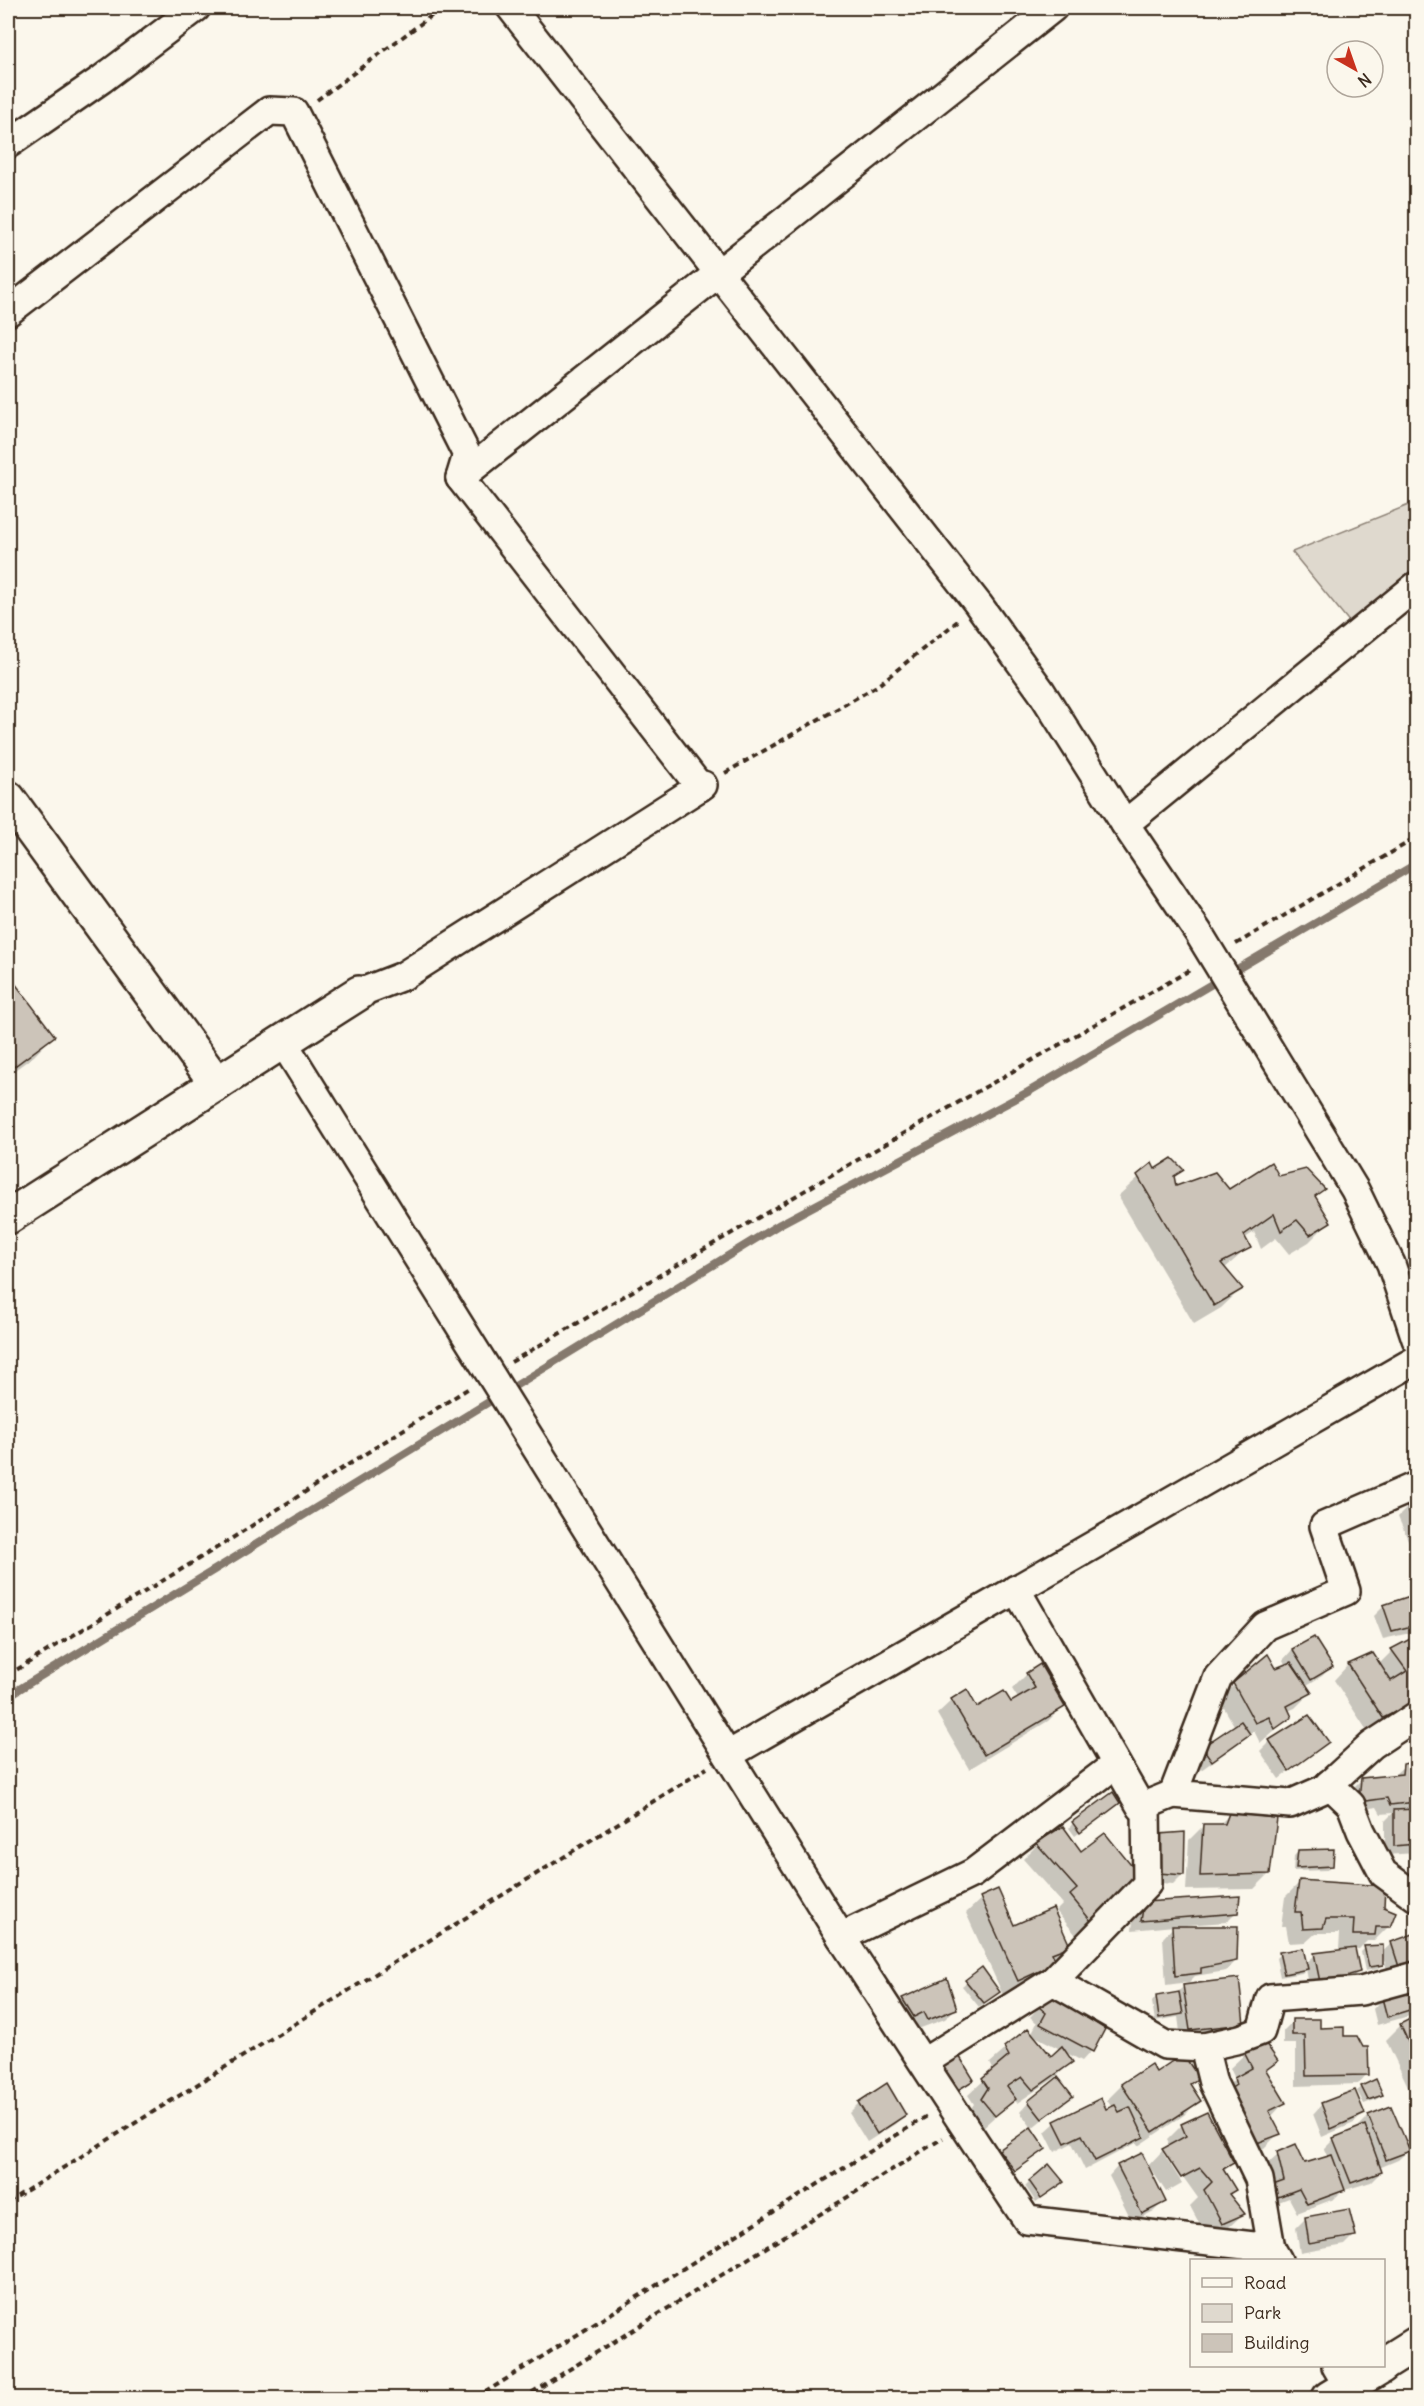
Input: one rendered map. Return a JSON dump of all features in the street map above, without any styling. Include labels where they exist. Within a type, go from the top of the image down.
[{"type":"street","points":[[8,144],[102,79],[196,8]]},
{"type":"street","points":[[511,8],[978,604],[1041,692],[1221,969],[1355,1190],[1391,1264],[1416,1339]]},
{"type":"street","points":[[460,477],[1053,8]]},
{"type":"street","points":[[8,312],[269,111],[294,112],[467,455],[460,477]]},
{"type":"street","points":[[8,1217],[359,993],[402,976],[701,786],[460,477]]},
{"type":"street","points":[[1125,824],[1416,586]]},
{"type":"street","points":[[8,798],[217,1084]]},
{"type":"street","points":[[283,1042],[841,1937],[924,2062],[963,2126],[1027,2220],[1275,2254],[1259,2179],[1213,2084],[1204,2047]]},
{"type":"street","points":[[728,1755],[1416,1360]]},
{"type":"street","points":[[1173,1794],[1218,1677],[1265,1626],[1346,1591],[1324,1526],[1416,1486]]},
{"type":"street","points":[[1016,1589],[1141,1807],[1173,1794],[1290,1804],[1324,1789],[1372,1745],[1416,1716]]},
{"type":"street","points":[[841,1937],[973,1873],[1116,1764]]},
{"type":"street","points":[[1329,1784],[1351,1804],[1361,1831],[1383,1872],[1416,1897]]},
{"type":"street","points":[[924,2062],[1053,1981],[1147,1884],[1146,1805]]},
{"type":"street","points":[[1053,1981],[1166,2045],[1204,2047],[1240,2039],[1261,2031],[1270,1998],[1361,1990],[1416,1976]]},
{"type":"street","points":[[1385,2364],[1416,2344]]},
{"type":"street","points":[[1342,2387],[1379,2367]]},
{"type":"path","points":[[296,116],[442,8]]},
{"type":"path","points":[[701,786],[878,686],[978,604]]},
{"type":"path","points":[[8,1675],[223,1544],[490,1374],[599,1313],[840,1170],[1221,969],[1416,838]]},
{"type":"path","points":[[8,2202],[728,1755]]},
{"type":"path","points":[[476,2398],[948,2103]]},
{"type":"path","points":[[523,2398],[963,2126]]},
{"type":"green space","points":[[1416,502],[1416,569],[1351,624],[1292,552]]},
{"type":"building","points":[[8,974],[55,1036],[8,1071]]},
{"type":"building","points":[[1172,1158],[1184,1170],[1174,1176],[1176,1186],[1215,1172],[1229,1189],[1271,1162],[1279,1176],[1306,1169],[1325,1189],[1315,1196],[1331,1222],[1310,1235],[1297,1220],[1281,1231],[1274,1214],[1244,1235],[1251,1248],[1221,1263],[1243,1289],[1214,1306],[1137,1175],[1152,1163],[1155,1169]]},
{"type":"building","points":[[1416,1502],[1416,1529],[1407,1507]]},
{"type":"building","points":[[1410,1596],[1416,1612],[1416,1625],[1392,1631],[1383,1605]]},
{"type":"building","points":[[1314,1637],[1333,1667],[1311,1680],[1292,1649]]},
{"type":"building","points":[[1412,1638],[1416,1645],[1416,1702],[1383,1718],[1348,1664],[1373,1653],[1391,1681],[1407,1671],[1391,1649]]},
{"type":"building","points":[[1268,1654],[1276,1668],[1291,1662],[1312,1693],[1287,1706],[1292,1717],[1275,1729],[1269,1717],[1255,1723],[1233,1683]]},
{"type":"building","points":[[1040,1664],[1065,1707],[984,1755],[951,1699],[967,1689],[977,1707],[1004,1691],[1011,1702],[1035,1688],[1026,1673]]},
{"type":"building","points":[[1309,1715],[1329,1742],[1289,1771],[1269,1740]]},
{"type":"building","points":[[1241,1721],[1250,1734],[1212,1761],[1202,1747]]},
{"type":"building","points":[[1416,1761],[1416,1802],[1390,1805],[1387,1798],[1359,1802],[1361,1778],[1402,1774],[1403,1764]]},
{"type":"building","points":[[1113,1792],[1120,1803],[1080,1833],[1072,1822]]},
{"type":"building","points":[[1416,1809],[1416,1844],[1394,1846],[1394,1810]]},
{"type":"building","points":[[1229,1813],[1277,1818],[1270,1874],[1200,1876],[1203,1824],[1225,1824]]},
{"type":"building","points":[[1063,1826],[1081,1851],[1105,1833],[1139,1875],[1134,1885],[1091,1921],[1070,1895],[1077,1889],[1036,1843]]},
{"type":"building","points":[[1185,1832],[1184,1875],[1158,1873],[1159,1834]]},
{"type":"building","points":[[1334,1849],[1333,1866],[1296,1868],[1298,1850]]},
{"type":"building","points":[[1299,1880],[1385,1886],[1384,1907],[1396,1912],[1390,1927],[1376,1927],[1375,1935],[1353,1935],[1354,1919],[1326,1919],[1323,1928],[1303,1929],[1301,1912],[1295,1912]]},
{"type":"building","points":[[998,1889],[1014,1925],[1053,1908],[1070,1946],[1052,1953],[1057,1963],[1018,1981],[980,1897]]},
{"type":"building","points":[[1240,1896],[1238,1913],[1141,1921],[1144,1902]]},
{"type":"building","points":[[1172,1926],[1238,1926],[1237,1961],[1201,1968],[1201,1973],[1175,1976]]},
{"type":"building","points":[[1416,1933],[1416,1968],[1401,1973],[1391,1942]]},
{"type":"building","points":[[1383,1945],[1383,1965],[1369,1967],[1364,1946]]},
{"type":"building","points":[[1303,1948],[1308,1969],[1284,1974],[1279,1952]]},
{"type":"building","points":[[1355,1948],[1360,1972],[1349,1975],[1348,1981],[1321,1987],[1314,1953]]},
{"type":"building","points":[[982,1967],[1000,1992],[984,2003],[965,1980]]},
{"type":"building","points":[[947,1978],[957,2009],[928,2020],[924,2012],[914,2017],[902,1998]]},
{"type":"building","points":[[1239,1978],[1244,2024],[1190,2030],[1183,1985]]},
{"type":"building","points":[[1416,1988],[1416,2008],[1387,2017],[1382,1998]]},
{"type":"building","points":[[1179,1992],[1183,2014],[1159,2018],[1156,1996]]},
{"type":"building","points":[[1049,1994],[1105,2029],[1093,2052],[1040,2024],[1046,2013],[1039,2007]]},
{"type":"building","points":[[1416,2016],[1416,2059],[1400,2024]]},
{"type":"building","points":[[1292,2019],[1320,2019],[1320,2028],[1344,2027],[1344,2036],[1357,2036],[1363,2047],[1368,2047],[1369,2075],[1306,2076],[1305,2035],[1292,2035]]},
{"type":"building","points":[[1028,2028],[1051,2056],[1062,2046],[1073,2062],[1033,2090],[1022,2077],[1007,2087],[1016,2099],[995,2116],[981,2099],[988,2088],[982,2079],[1009,2056],[1004,2047]]},
{"type":"building","points":[[1264,2041],[1278,2061],[1266,2070],[1286,2103],[1269,2111],[1281,2134],[1257,2143],[1227,2091],[1236,2085],[1234,2078],[1252,2068],[1244,2052]]},
{"type":"building","points":[[958,2054],[974,2080],[958,2090],[939,2072]]},
{"type":"building","points":[[1183,2054],[1199,2078],[1190,2084],[1201,2101],[1153,2132],[1121,2084],[1151,2064],[1156,2072]]},
{"type":"building","points":[[1058,2077],[1073,2096],[1042,2119],[1028,2101]]},
{"type":"building","points":[[1376,2079],[1383,2095],[1368,2100],[1361,2086]]},
{"type":"building","points":[[887,2083],[906,2115],[877,2134],[858,2102]]},
{"type":"building","points":[[1355,2090],[1365,2114],[1331,2129],[1321,2103]]},
{"type":"building","points":[[1101,2098],[1106,2109],[1115,2105],[1119,2112],[1130,2107],[1144,2137],[1095,2161],[1082,2135],[1065,2143],[1054,2121]]},
{"type":"building","points":[[1391,2106],[1410,2151],[1386,2160],[1368,2115]]},
{"type":"building","points":[[1207,2112],[1234,2163],[1223,2169],[1236,2190],[1229,2194],[1245,2214],[1222,2224],[1204,2190],[1212,2182],[1200,2168],[1181,2178],[1162,2149],[1186,2136],[1181,2124]]},
{"type":"building","points":[[1416,2121],[1416,2134],[1411,2124]]},
{"type":"building","points":[[1365,2125],[1382,2172],[1351,2183],[1333,2138]]},
{"type":"building","points":[[1031,2127],[1046,2149],[1015,2171],[999,2150]]},
{"type":"building","points":[[1296,2144],[1305,2163],[1332,2155],[1345,2190],[1307,2204],[1299,2189],[1278,2197],[1273,2185],[1284,2181],[1277,2152]]},
{"type":"building","points":[[1142,2153],[1166,2202],[1142,2214],[1117,2165]]},
{"type":"building","points":[[1049,2164],[1064,2182],[1041,2198],[1029,2181]]},
{"type":"building","points":[[1349,2209],[1356,2236],[1309,2244],[1305,2217]]},
{"type":"waterway","points":[[8,1696],[780,1224],[1028,1092],[1416,864]]}]
